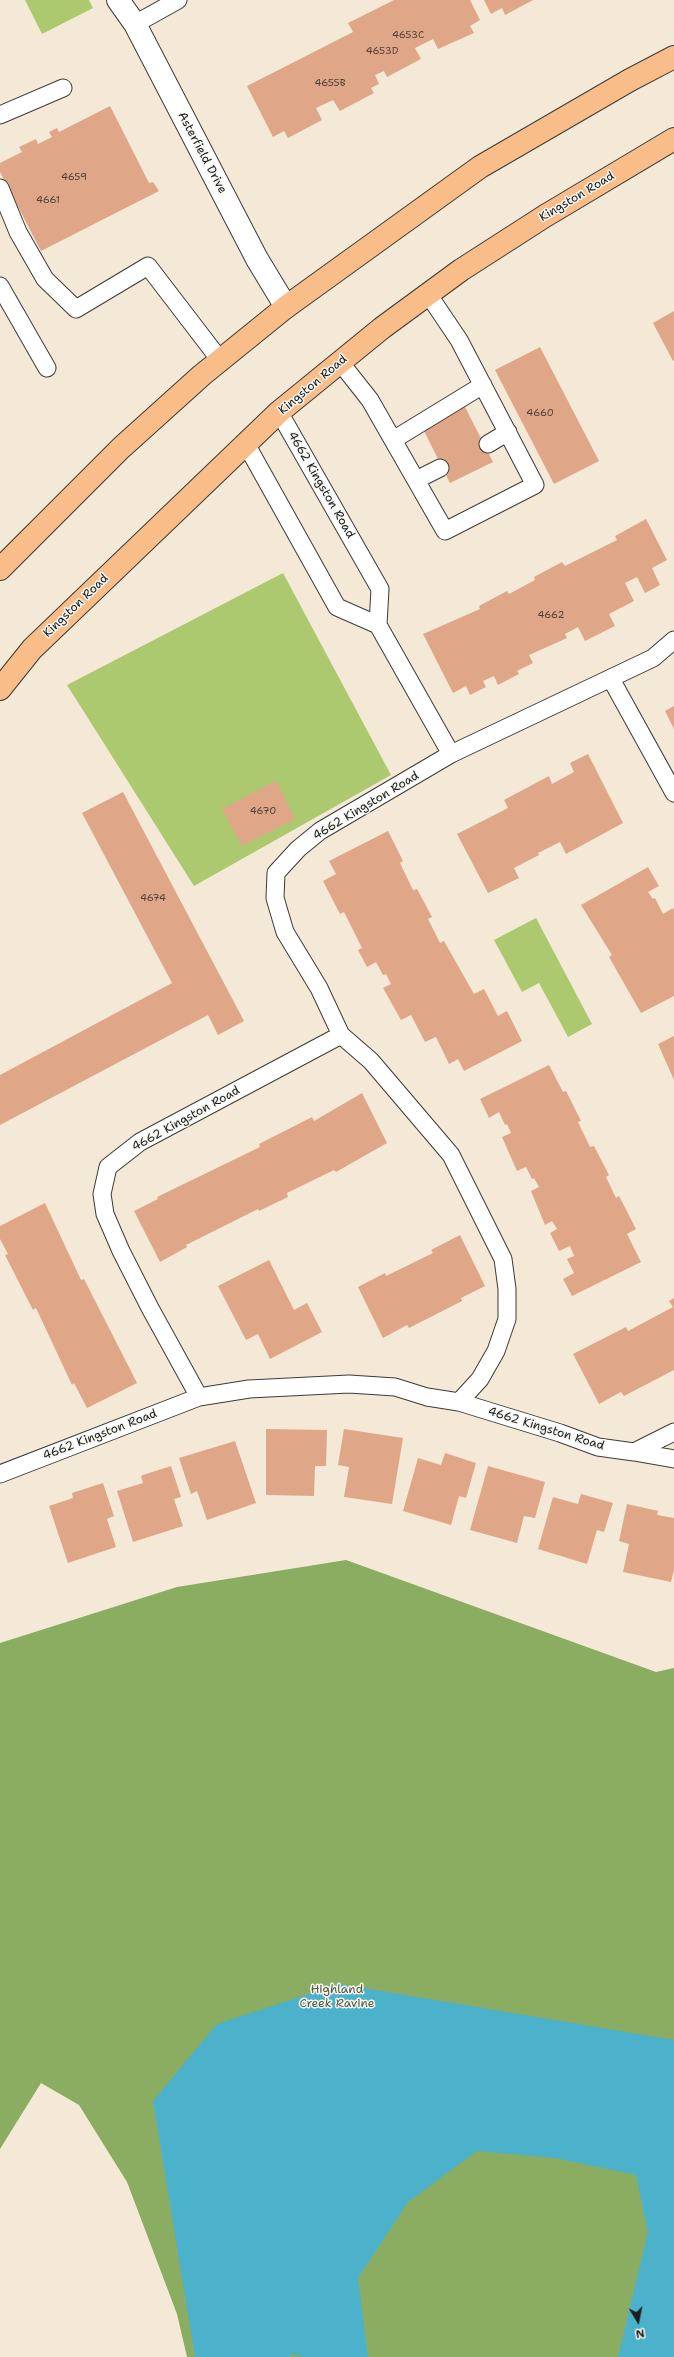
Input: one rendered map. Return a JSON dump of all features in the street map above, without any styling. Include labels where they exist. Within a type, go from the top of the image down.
[{"type":"main road","points":[[0,569],[121,448],[220,360],[286,307],[480,167],[630,80],[674,57]]},
{"type":"main road","name":"Kingston Road","points":[[0,689],[32,649],[279,412],[340,362],[461,270],[545,216],[674,139]]},
{"type":"street","name":"Asterfield Drive","points":[[118,0],[135,24],[257,259],[286,307]]},
{"type":"lane","points":[[135,24],[178,0]]},
{"type":"lane","points":[[0,115],[63,88]]},
{"type":"lane","points":[[0,188],[18,232],[45,279],[76,309],[148,266],[220,360]]},
{"type":"lane","points":[[0,286],[47,368]]},
{"type":"lane","points":[[340,362],[370,400],[445,531],[535,485],[459,340],[428,294]]},
{"type":"lane","points":[[393,440],[483,385]]},
{"type":"lane","name":"4662 Kingston Road","points":[[279,412],[380,589],[378,626]]},
{"type":"lane","points":[[488,444],[508,432]]},
{"type":"lane","points":[[246,444],[337,607],[378,626],[451,754]]},
{"type":"lane","points":[[416,480],[440,468]]},
{"type":"lane","name":"4662 Kingston Road","points":[[459,1402],[480,1379],[496,1351],[507,1319],[507,1289],[503,1259],[451,1155],[371,1061],[341,1035],[319,988],[285,932],[275,898],[276,873],[298,849],[320,831],[451,754],[654,658],[674,640]]},
{"type":"lane","points":[[611,679],[674,793]]},
{"type":"lane","name":"4662 Kingston Road","points":[[199,1397],[121,1252],[105,1214],[102,1194],[108,1167],[140,1142],[341,1035]]},
{"type":"lane","name":"4662 Kingston Road","points":[[0,1474],[199,1397],[248,1389],[349,1384],[395,1387],[427,1397],[459,1402],[560,1432],[598,1447],[674,1458]]},
{"type":"lane","points":[[634,1452],[674,1432]]},
{"type":"green space","points":[[25,0],[89,0],[93,8],[42,34]]},
{"type":"green space","points":[[283,573],[391,775],[194,886],[67,685]]},
{"type":"green space","points":[[536,918],[592,1024],[568,1037],[539,983],[522,992],[494,940]]},
{"type":"green space","name":"Highland Creek Ravine","points":[[346,1560],[656,1672],[674,1668],[674,2357],[187,2357],[177,2314],[127,2182],[79,2105],[41,2083],[0,2149],[0,1643],[177,1587]]},
{"type":"water","points":[[340,1984],[674,2040],[674,2357],[618,2357],[648,2232],[636,2175],[555,2158],[477,2151],[408,2202],[358,2278],[368,2357],[304,2357],[291,2354],[290,2357],[195,2357],[153,2101],[217,2024]]},
{"type":"building","points":[[394,0],[470,0],[480,20],[470,26],[474,33],[438,49],[433,39],[415,48],[421,59],[387,77],[384,71],[375,75],[379,84],[371,88],[374,93],[340,111],[333,100],[316,108],[322,120],[288,138],[284,131],[273,137],[247,86],[353,32],[348,23]]},
{"type":"building","points":[[484,0],[533,0],[505,15],[502,8],[491,14]]},
{"type":"building","points":[[110,106],[149,183],[153,182],[159,191],[41,251],[0,172],[0,163],[22,152],[19,147],[36,139],[38,144],[52,137],[49,132],[57,128],[59,132]]},
{"type":"building","points":[[674,311],[674,360],[673,361],[653,323]]},
{"type":"building","points":[[540,347],[599,461],[554,484],[495,370]]},
{"type":"building","points":[[464,405],[493,462],[450,483],[422,427]]},
{"type":"building","points":[[646,519],[667,560],[652,568],[660,585],[645,593],[637,577],[625,583],[634,601],[609,614],[615,626],[585,641],[578,627],[565,634],[567,638],[529,655],[533,663],[517,671],[519,674],[498,685],[494,676],[483,681],[486,687],[470,695],[466,686],[453,693],[423,634],[480,609],[479,606],[507,591],[509,594],[535,580],[534,577],[562,562],[565,566],[617,540],[615,536]]},
{"type":"building","points":[[674,706],[674,729],[665,711]]},
{"type":"building","points":[[588,754],[623,823],[566,854],[560,842],[538,853],[539,855],[514,868],[519,878],[488,893],[457,834],[508,808],[504,800],[549,776],[552,784],[574,772],[570,763]]},
{"type":"building","points":[[276,781],[295,819],[242,846],[222,809]]},
{"type":"building","points":[[123,792],[244,1021],[218,1035],[208,1015],[0,1125],[0,1075],[172,983],[82,813]]},
{"type":"building","points":[[388,831],[403,861],[400,863],[413,890],[417,889],[432,917],[428,919],[440,943],[444,941],[474,994],[484,989],[498,1016],[507,1011],[522,1041],[464,1071],[458,1059],[449,1064],[436,1037],[425,1042],[411,1015],[401,1020],[383,988],[391,984],[386,974],[383,975],[376,962],[367,967],[358,950],[362,948],[344,912],[340,914],[323,881],[336,874],[329,861]]},
{"type":"building","points":[[648,867],[659,886],[648,892],[653,899],[655,898],[663,914],[673,908],[674,910],[674,996],[641,1013],[609,957],[612,955],[581,905]]},
{"type":"building","points":[[674,1036],[674,1080],[658,1044]]},
{"type":"building","points":[[549,1065],[563,1092],[566,1091],[581,1121],[578,1122],[590,1147],[594,1146],[609,1175],[606,1177],[616,1198],[619,1196],[636,1229],[627,1234],[641,1262],[572,1296],[563,1279],[574,1273],[567,1259],[574,1256],[570,1246],[559,1251],[550,1233],[557,1229],[552,1221],[545,1225],[531,1191],[539,1187],[534,1178],[532,1179],[526,1167],[517,1171],[502,1137],[511,1133],[507,1124],[505,1125],[499,1112],[489,1118],[480,1099]]},
{"type":"building","points":[[362,1093],[387,1143],[336,1172],[334,1170],[287,1193],[288,1197],[259,1211],[258,1209],[186,1245],[187,1247],[160,1262],[134,1211],[158,1199],[157,1197],[260,1147],[259,1144],[312,1117],[314,1121]]},
{"type":"building","points":[[45,1203],[81,1280],[84,1279],[137,1383],[87,1408],[74,1383],[72,1385],[36,1308],[33,1310],[5,1255],[8,1254],[0,1239],[0,1226]]},
{"type":"building","points":[[460,1235],[485,1286],[461,1298],[462,1301],[409,1328],[407,1325],[383,1338],[358,1287],[385,1273],[386,1276],[433,1253],[431,1250]]},
{"type":"building","points":[[269,1260],[294,1310],[307,1303],[322,1332],[270,1359],[258,1334],[246,1340],[218,1286]]},
{"type":"building","points":[[674,1298],[674,1370],[624,1396],[621,1392],[599,1404],[573,1354],[626,1327],[628,1331],[673,1307],[669,1301]]},
{"type":"building","points":[[266,1429],[327,1430],[326,1466],[315,1466],[314,1496],[266,1495]]},
{"type":"building","points":[[344,1429],[403,1438],[392,1504],[344,1497],[349,1467],[338,1465]]},
{"type":"building","points":[[235,1441],[256,1503],[207,1520],[197,1491],[191,1494],[179,1458]]},
{"type":"building","points":[[445,1453],[476,1463],[466,1498],[459,1496],[451,1525],[403,1511],[418,1458],[441,1465]]},
{"type":"building","points":[[171,1466],[181,1497],[174,1499],[183,1526],[133,1542],[117,1491],[143,1483],[141,1476]]},
{"type":"building","points":[[488,1466],[545,1482],[535,1518],[524,1516],[517,1543],[470,1530]]},
{"type":"building","points":[[103,1483],[114,1516],[107,1519],[116,1547],[68,1563],[49,1506],[73,1498],[72,1493]]},
{"type":"building","points":[[581,1494],[613,1503],[604,1532],[597,1530],[587,1564],[538,1549],[553,1497],[578,1504]]},
{"type":"building","points":[[627,1504],[658,1511],[657,1515],[674,1518],[674,1570],[671,1582],[623,1572],[629,1544],[619,1541]]}]
